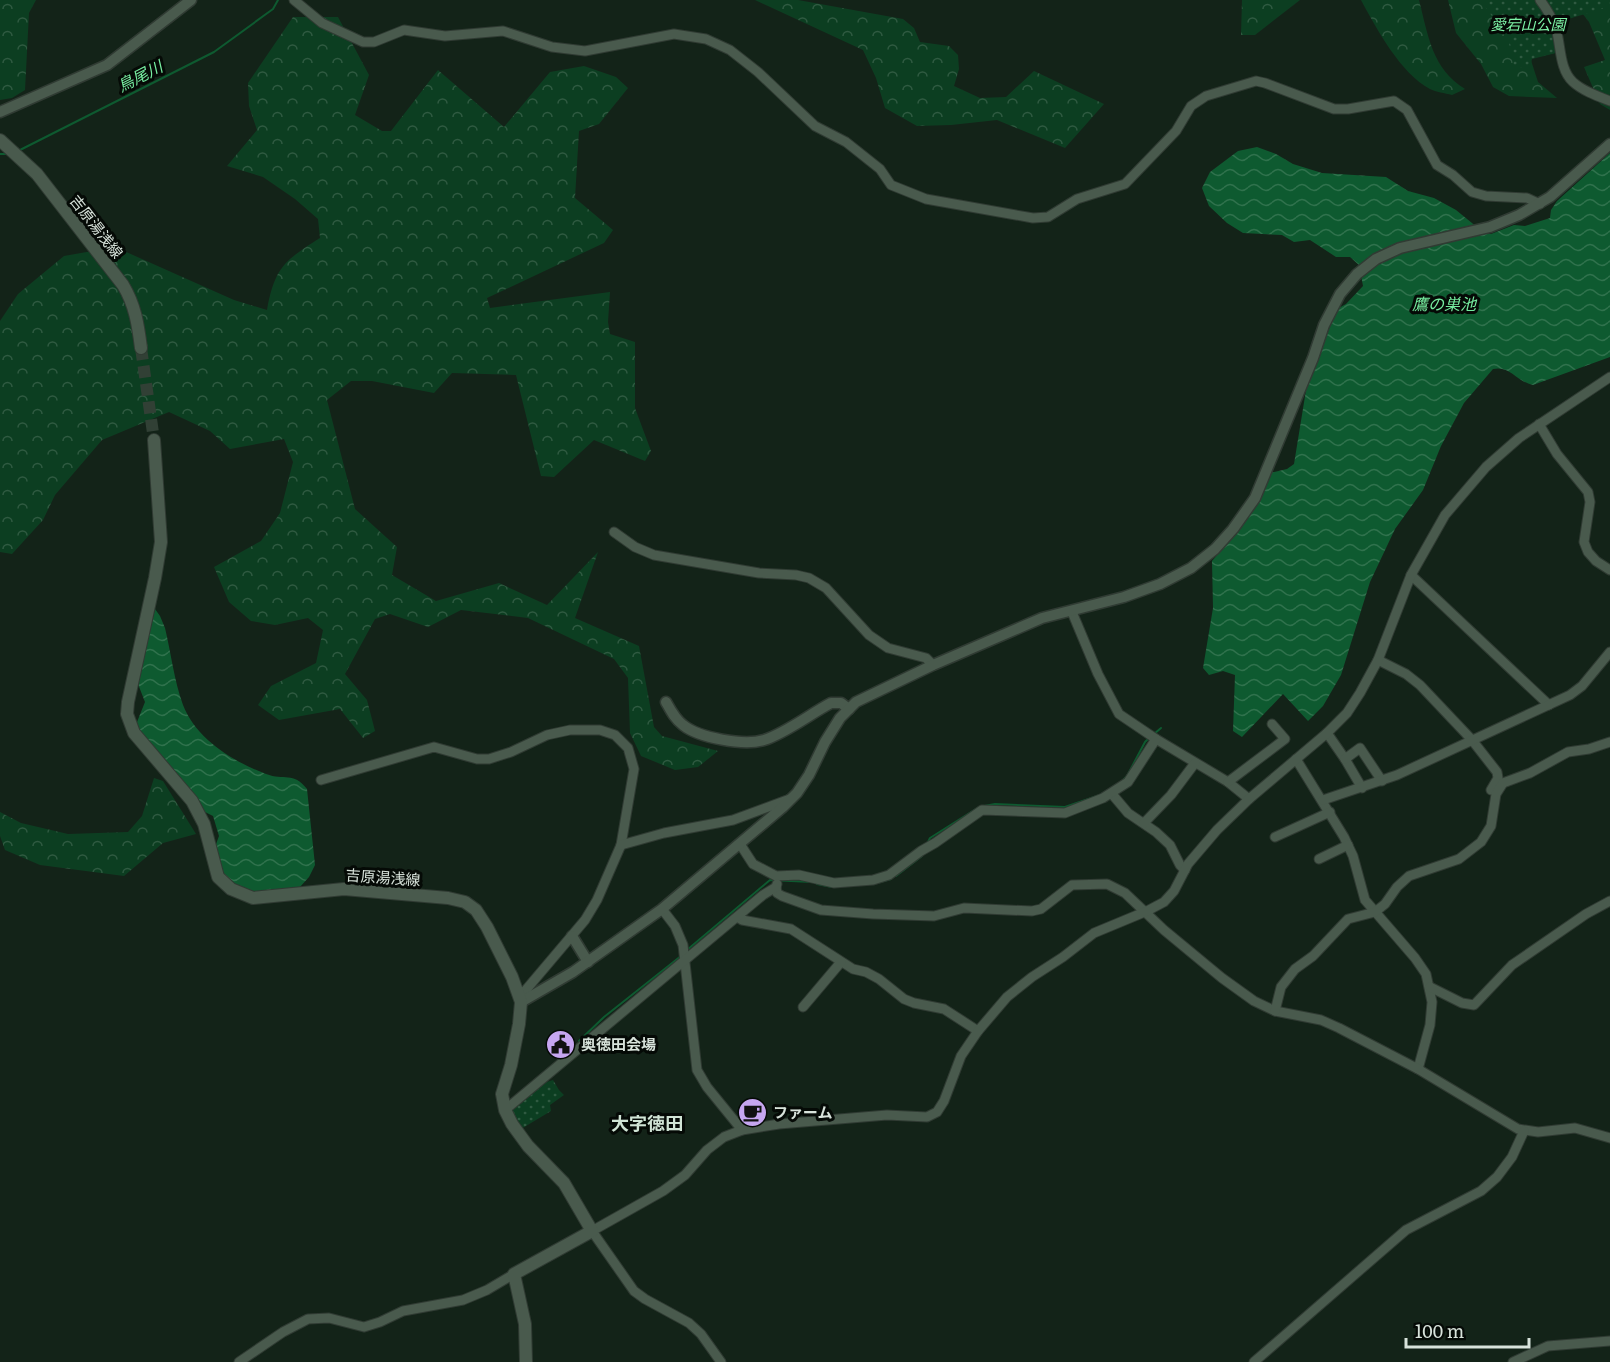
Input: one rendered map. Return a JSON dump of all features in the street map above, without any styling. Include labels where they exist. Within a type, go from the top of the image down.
[{"type":"main road","name":"吉原湯浅線","points":[[4,143],[37,174],[132,298],[141,348]]},
{"type":"main road","name":"吉原湯浅線","points":[[154,440],[160,542],[155,578],[128,702],[127,714],[134,733],[192,801],[204,824],[218,876],[231,889],[253,898],[344,889],[448,898],[465,902],[476,910],[512,977],[520,1000],[513,1054],[502,1094],[505,1110]]},
{"type":"main road","points":[[505,1110],[528,1146],[564,1183],[592,1231],[514,1274],[525,1324],[526,1362]]},
{"type":"street","points":[[0,112],[107,64],[191,0]]},
{"type":"street","points":[[294,0],[322,23],[363,42],[374,42],[404,30],[445,36],[503,32],[552,47],[585,51],[674,34],[706,39],[730,50],[759,72],[815,126],[846,142],[880,169],[891,185],[926,200],[1033,218],[1048,217],[1077,199],[1125,184],[1176,131],[1191,106],[1206,96],[1256,81],[1334,109],[1348,109],[1394,101],[1407,110],[1437,165],[1453,175],[1472,192],[1486,196],[1527,198],[1540,204]]},
{"type":"street","points":[[1540,0],[1555,28],[1564,67],[1569,77],[1581,88],[1610,101]]},
{"type":"street","points":[[520,1000],[588,962],[662,909],[791,799],[809,775],[840,718],[856,702],[1034,621],[1124,597],[1160,584],[1191,568],[1215,549],[1233,529],[1255,498],[1324,325],[1340,294],[1357,274],[1376,260],[1400,248],[1490,227],[1540,204],[1610,144]]},
{"type":"street","points":[[721,1362],[701,1334],[689,1323],[634,1291],[592,1231],[663,1191],[685,1175],[707,1150],[724,1137],[742,1130],[779,1124],[887,1115],[931,1116],[940,1110],[961,1056],[978,1031],[1007,997],[1094,933],[1164,902],[1174,891],[1185,870],[1217,830],[1347,713],[1378,660],[1412,575],[1445,515],[1479,475],[1519,438],[1610,377]]},
{"type":"street","points":[[1539,424],[1557,454],[1588,492],[1590,502],[1584,542],[1588,552],[1596,561],[1610,570]]},
{"type":"street","points":[[614,532],[635,547],[654,555],[759,573],[809,578],[826,588],[869,635],[888,648],[926,658],[933,665]]},
{"type":"street","points":[[1412,575],[1549,705]]},
{"type":"street","points":[[1072,612],[1101,681],[1119,714],[1228,782],[1249,799]]},
{"type":"street","points":[[1323,800],[1382,781],[1570,695],[1582,686],[1610,652]]},
{"type":"street","points":[[1378,660],[1406,674],[1420,685],[1472,740],[1498,776],[1489,797],[1494,807]]},
{"type":"street","points":[[666,702],[674,716],[688,729],[747,743],[770,738],[831,704],[838,702],[849,709]]},
{"type":"street","points":[[1228,782],[1285,739],[1272,724]]},
{"type":"street","points":[[321,780],[434,747],[477,759],[489,759],[559,731],[600,730],[615,735],[621,740],[632,757],[634,768],[621,845],[597,900],[585,920],[520,1000]]},
{"type":"street","points":[[1327,733],[1362,788]]},
{"type":"street","points":[[740,844],[749,860],[776,876],[799,875],[834,883],[873,880],[888,875],[982,810],[1065,813],[1112,794],[1128,782],[1156,739]]},
{"type":"street","points":[[1275,1011],[1281,987],[1295,969],[1314,956],[1348,919],[1375,912],[1381,908],[1396,887],[1409,876],[1460,859],[1468,853],[1489,830],[1497,791],[1503,783],[1530,773],[1568,752],[1589,749],[1610,742]]},
{"type":"street","points":[[1345,759],[1360,748],[1382,781]]},
{"type":"street","points":[[1296,759],[1323,800],[1348,845],[1365,900],[1426,974],[1432,1002],[1430,1025],[1418,1069]]},
{"type":"street","points":[[1144,823],[1171,795],[1195,763]]},
{"type":"street","points":[[1112,794],[1128,813],[1170,845],[1185,870]]},
{"type":"street","points":[[621,845],[664,832],[733,820],[791,799]]},
{"type":"street","points":[[1275,837],[1330,812]]},
{"type":"street","points":[[1319,859],[1348,845]]},
{"type":"street","points":[[776,876],[777,893],[821,910],[934,916],[964,908],[1032,911],[1041,909],[1072,885],[1107,884],[1125,893],[1147,911],[1164,930],[1254,1001],[1275,1011],[1321,1020],[1418,1069],[1518,1129],[1538,1132],[1575,1128],[1610,1138]]},
{"type":"street","points":[[505,1110],[763,895],[776,887]]},
{"type":"street","points":[[1430,987],[1462,1003],[1474,1005],[1512,965],[1586,914],[1610,901]]},
{"type":"street","points":[[662,909],[678,933],[685,960],[698,1070],[707,1087],[742,1130]]},
{"type":"street","points":[[737,917],[742,920],[791,929],[853,969],[866,972],[879,979],[909,1002],[944,1009],[978,1031]]},
{"type":"street","points":[[572,936],[588,962]]},
{"type":"street","points":[[803,1007],[841,962]]},
{"type":"street","points":[[1254,1362],[1406,1230],[1481,1191],[1497,1177],[1512,1157],[1524,1131]]},
{"type":"street","points":[[239,1362],[283,1332],[308,1319],[329,1318],[364,1327],[403,1311],[463,1300],[487,1290],[514,1274]]},
{"type":"street","points":[[1513,1362],[1548,1346],[1610,1341]]},
{"type":"green space","points":[[0,0],[36,0],[29,13],[25,90],[12,98],[0,100]]},
{"type":"green space","points":[[755,0],[798,0],[903,19],[914,28],[920,42],[949,46],[958,55],[959,69],[954,86],[980,98],[1006,97],[1034,71],[1104,104],[1065,148],[997,120],[917,126],[885,108],[876,78],[863,50]]},
{"type":"green space","points":[[1242,0],[1300,0],[1255,35],[1241,35]]},
{"type":"green space","points":[[1361,0],[1419,0],[1438,61],[1445,72],[1465,89],[1452,95],[1432,90],[1419,82],[1399,62]]},
{"type":"green space","points":[[1448,0],[1500,0],[1523,36],[1538,82],[1557,98],[1509,96],[1493,87],[1481,64],[1456,33]]},
{"type":"green space","name":"愛宕山公園","points":[[1481,0],[1610,0],[1610,4],[1560,23],[1553,28],[1556,53],[1532,59],[1530,68],[1513,67],[1507,38]]},
{"type":"green space","points":[[1572,0],[1610,0],[1610,110],[1600,104],[1584,67],[1605,60],[1589,22]]},
{"type":"green space","points":[[293,17],[338,17],[369,75],[355,115],[382,131],[391,131],[438,70],[504,127],[550,72],[584,66],[616,77],[628,88],[599,124],[579,131],[575,198],[613,230],[604,243],[487,298],[490,308],[610,292],[608,322],[610,334],[635,342],[635,408],[651,451],[645,461],[594,440],[554,477],[541,476],[516,375],[452,373],[434,393],[372,381],[351,381],[327,400],[355,509],[397,547],[392,575],[436,601],[499,583],[547,605],[598,552],[575,618],[639,646],[654,727],[662,736],[718,751],[698,767],[675,770],[641,756],[630,733],[628,678],[614,659],[528,618],[461,610],[428,627],[390,614],[375,619],[345,674],[367,700],[375,731],[363,738],[340,709],[279,720],[258,705],[271,686],[316,663],[323,630],[308,618],[275,625],[251,621],[229,602],[214,567],[261,541],[280,513],[293,462],[284,439],[230,449],[210,431],[169,412],[102,440],[55,495],[43,520],[12,554],[0,552],[0,321],[18,294],[64,256],[115,247],[234,300],[267,310],[274,284],[283,266],[320,238],[318,219],[295,199],[263,177],[227,166],[257,130],[249,106],[248,83]]},
{"type":"green space","points":[[154,778],[163,781],[196,834],[163,843],[124,876],[40,865],[5,850],[0,836],[0,812],[21,823],[68,834],[128,832],[142,816]]},
{"type":"green space","points":[[553,1080],[564,1095],[550,1105],[551,1111],[521,1129],[511,1109],[537,1085]]},
{"type":"water","name":"鷹の巣池","points":[[1257,147],[1293,164],[1322,173],[1386,177],[1408,191],[1434,198],[1456,210],[1483,232],[1491,234],[1514,225],[1525,226],[1550,218],[1551,210],[1557,201],[1610,153],[1610,357],[1533,385],[1522,381],[1504,369],[1493,369],[1464,403],[1441,446],[1423,490],[1395,529],[1370,582],[1341,675],[1323,706],[1308,721],[1283,694],[1242,737],[1233,731],[1235,675],[1223,671],[1209,675],[1203,668],[1213,608],[1212,561],[1245,520],[1270,473],[1287,469],[1294,464],[1307,384],[1337,309],[1346,304],[1363,286],[1359,265],[1350,257],[1336,257],[1310,240],[1294,242],[1282,235],[1243,233],[1227,223],[1209,206],[1202,188],[1210,172],[1238,151]]},
{"type":"water","points":[[155,609],[165,628],[183,705],[197,728],[217,748],[241,763],[272,776],[293,778],[307,789],[315,865],[309,877],[299,888],[254,897],[224,879],[215,847],[219,836],[213,816],[203,811],[135,727],[145,702],[138,684]]},
{"type":"waterway","name":"鳥尾川","points":[[20,150],[214,52],[273,9],[278,0]]},
{"type":"waterway","name":"鳥尾川","points":[[0,154],[9,154]]},
{"type":"waterway","points":[[1154,734],[1161,728]]},
{"type":"waterway","points":[[1122,781],[1149,738]]},
{"type":"waterway","points":[[928,842],[930,838],[979,807],[995,804],[1065,807],[1100,795]]},
{"type":"waterway","points":[[896,876],[922,856]]},
{"type":"waterway","points":[[873,884],[891,879]]},
{"type":"waterway","points":[[687,950],[770,880],[812,882]]},
{"type":"waterway","points":[[817,884],[832,887]]},
{"type":"waterway","points":[[579,1041],[604,1017],[681,956]]},
{"type":"tunnel","points":[[141,348],[154,440]]},
{"type":"place","name":"奥徳田会場","points":[[560,1045]]},
{"type":"place","name":"ファーム","points":[[752,1113]]},
{"type":"district","name":"大字徳田","points":[[647,1124]]}]
